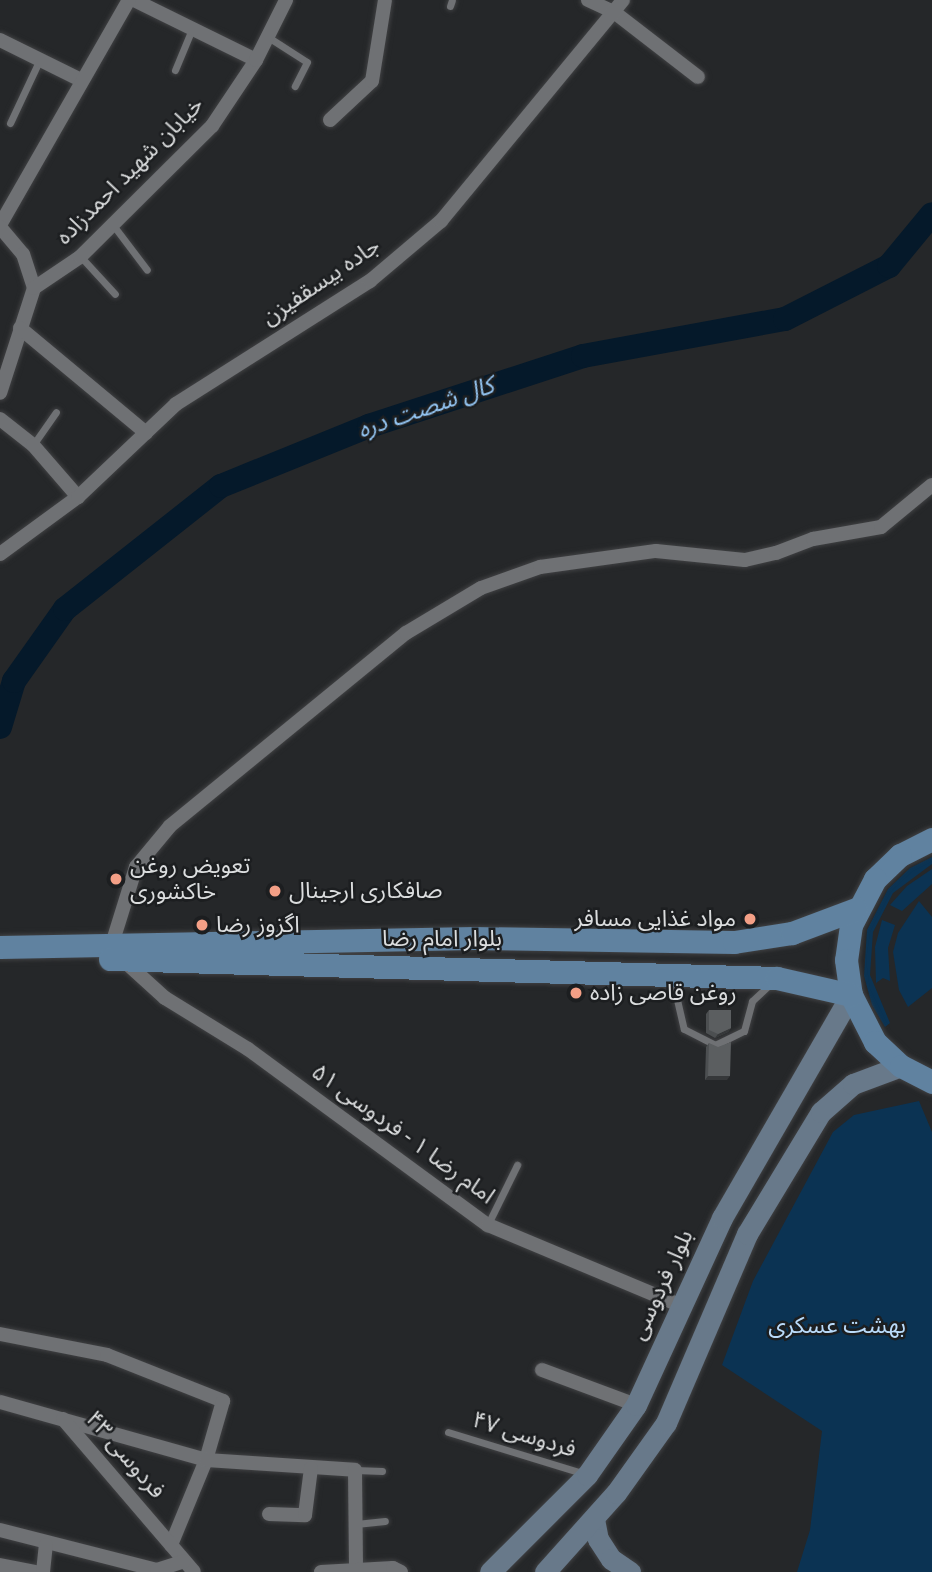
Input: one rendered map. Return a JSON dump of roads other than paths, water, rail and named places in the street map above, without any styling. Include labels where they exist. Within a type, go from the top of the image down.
[{"type":"main road","points":[[932,839],[887,866],[856,909],[847,943],[850,995],[865,1027],[901,1066],[932,1082]]},
{"type":"main road","name":"بلوار امام رضا","points":[[25,953],[474,938],[734,942],[792,933],[856,909]]},
{"type":"main road","points":[[474,938],[474,968]]},
{"type":"main road","points":[[0,947],[25,953]]},
{"type":"main road","name":"بلوار امام رضا","points":[[117,952],[777,978],[850,995]]},
{"type":"main road","points":[[0,958],[25,953]]},
{"type":"main road","name":"بلوار فردوسی","points":[[490,1572],[587,1475],[636,1405],[722,1218],[850,995]]},
{"type":"main road","points":[[545,1572],[594,1519],[666,1423],[747,1234],[821,1112],[853,1084],[901,1066]]},
{"type":"main road","points":[[594,1519],[598,1539],[611,1559],[630,1572]]},
{"type":"street","points":[[0,393],[34,288],[23,254],[0,226],[81,80],[131,0],[256,60]]},
{"type":"street","name":"خیابان شهید احمدزاده","points":[[34,288],[80,257],[212,126],[256,60],[285,0]]},
{"type":"street","points":[[330,120],[372,81],[385,0]]},
{"type":"street","points":[[589,0],[614,12],[698,77]]},
{"type":"street","name":"جاده بیسقفیزن","points":[[0,554],[78,497],[176,404],[370,281],[441,221],[623,0]]},
{"type":"street","points":[[0,40],[81,80]]},
{"type":"street","points":[[20,328],[146,433]]},
{"type":"street","points":[[0,419],[33,445],[78,497]]},
{"type":"street","points":[[117,952],[136,867],[170,826],[406,634],[481,588],[540,567],[656,551],[745,560],[776,554],[813,539],[881,527],[932,485]]},
{"type":"street","name":"امام رضا ۱ - فردوسی ۵۱","points":[[117,952],[165,998],[248,1049],[488,1224],[682,1306]]},
{"type":"street","points":[[0,1334],[107,1355],[223,1401],[206,1460],[171,1545]]},
{"type":"street","points":[[542,1370],[636,1405]]},
{"type":"street","name":"فردوسی ۴۳","points":[[0,1402],[62,1418],[189,1567]]},
{"type":"street","points":[[62,1418],[206,1460],[355,1470],[356,1568]]},
{"type":"street","points":[[269,1514],[305,1515],[311,1468]]},
{"type":"street","points":[[0,1530],[46,1545],[157,1570],[189,1567]]},
{"type":"street","points":[[43,1572],[46,1545]]},
{"type":"street","points":[[0,1565],[37,1572]]},
{"type":"street","points":[[321,1572],[356,1568],[397,1570]]},
{"type":"lane","points":[[175,70],[192,29]]},
{"type":"lane","points":[[268,37],[307,62],[295,86]]},
{"type":"lane","points":[[10,123],[39,61]]},
{"type":"lane","points":[[113,225],[147,270]]},
{"type":"lane","points":[[80,257],[115,294]]},
{"type":"lane","points":[[33,445],[56,412]]},
{"type":"lane","points":[[663,974],[675,991],[684,1029],[715,1045],[744,1031],[752,1001],[777,978]]},
{"type":"lane","points":[[488,1224],[517,1165]]},
{"type":"lane","name":"فردوسی ۴۷","points":[[448,1432],[587,1475]]},
{"type":"lane","points":[[355,1470],[382,1471]]},
{"type":"lane","points":[[355,1524],[385,1521]]},
{"type":"waterway","name":"کال شصت دره","points":[[0,727],[14,681],[65,609],[221,486],[369,426],[583,356],[785,319],[889,266],[932,214]]},
{"type":"place","name":"تعویض روغن خاکشوری","points":[[116,879]]},
{"type":"place","name":"صافکاری ارجینال","points":[[275,891]]},
{"type":"place","name":"مواد غذایی مسافر","points":[[750,919]]},
{"type":"place","name":"اگزوز رضا","points":[[202,925]]},
{"type":"place","name":"روغن قاصی زاده","points":[[576,993]]},
{"type":"park label","name":"بهشت عسکری","points":[[837,1326]]}]
